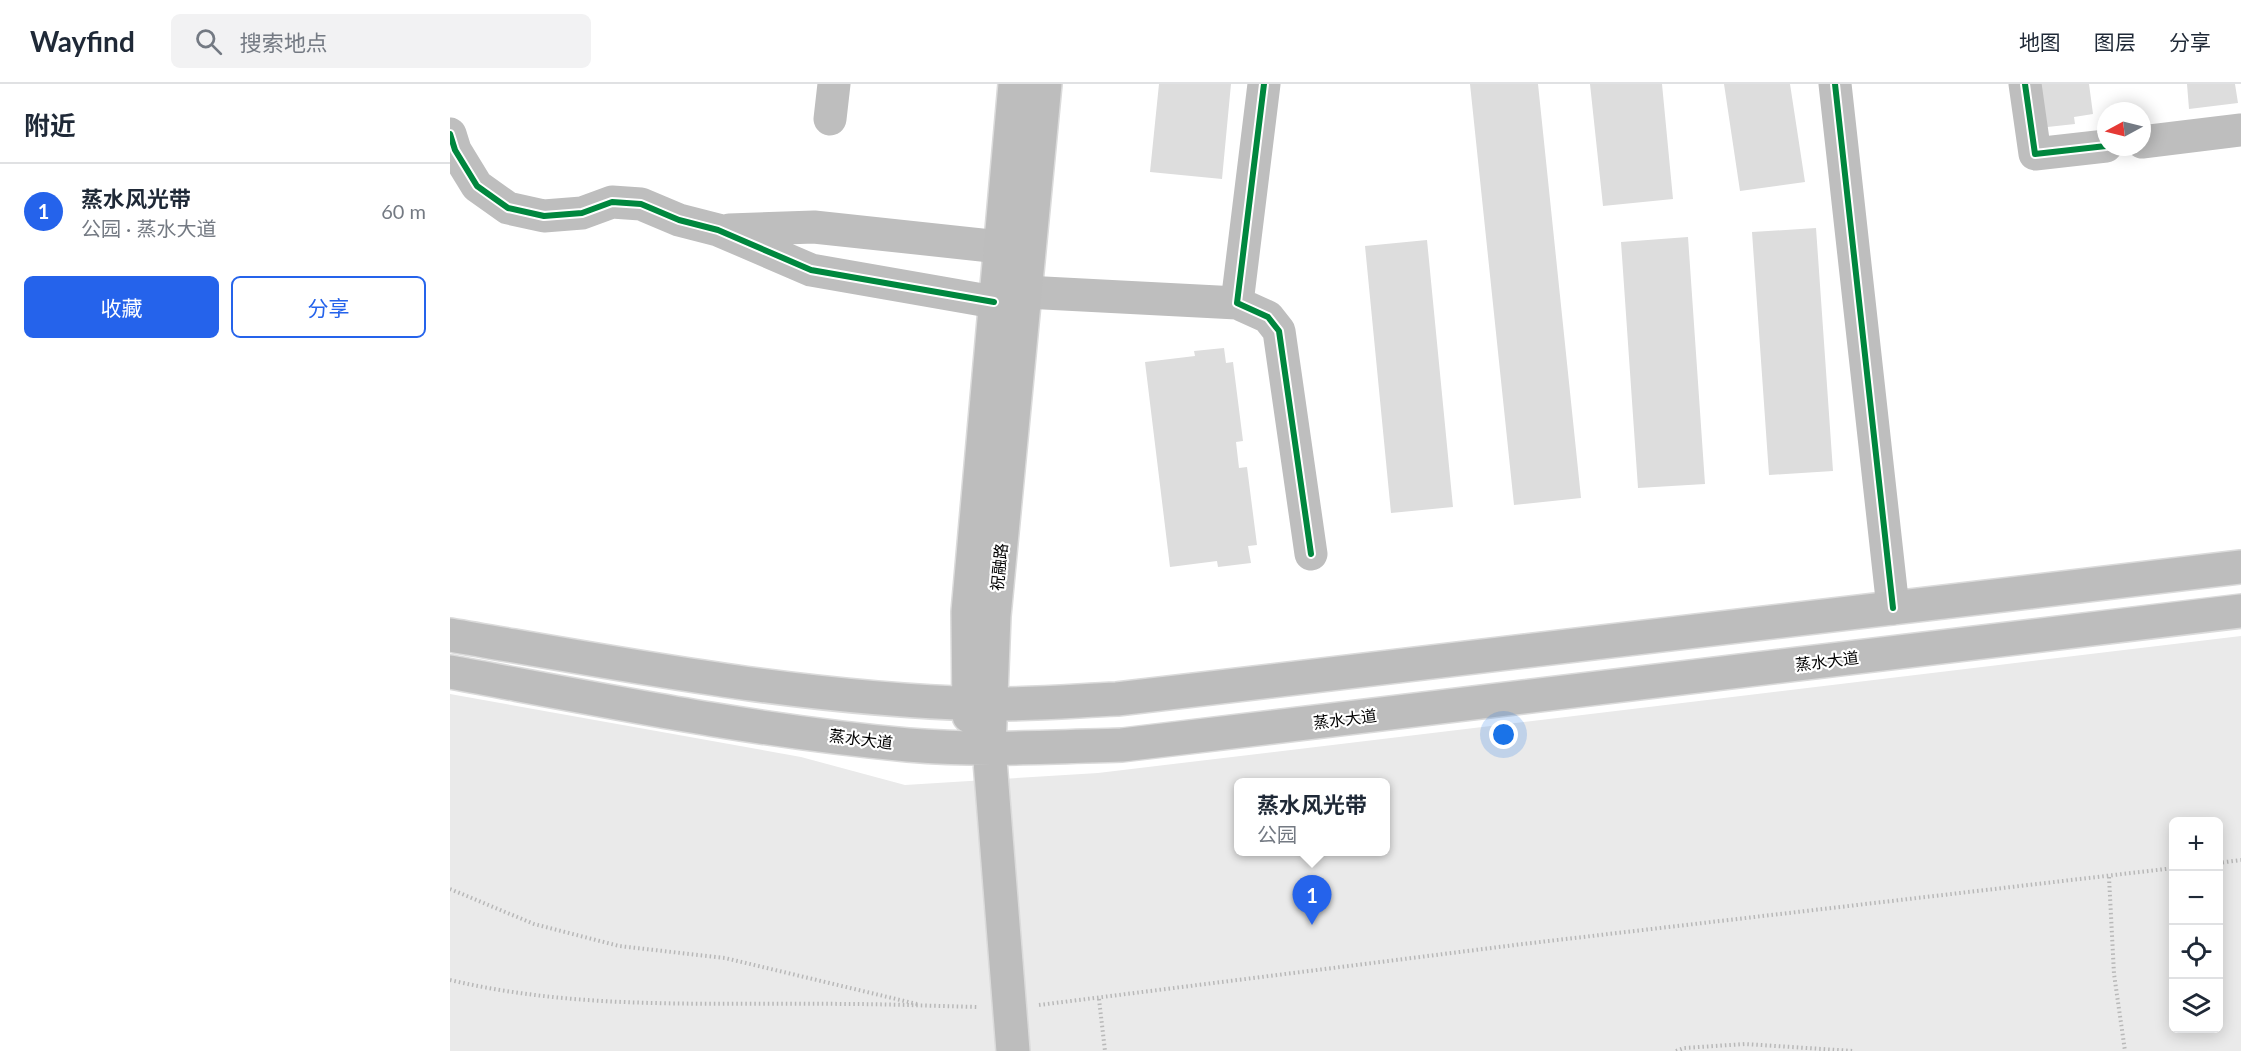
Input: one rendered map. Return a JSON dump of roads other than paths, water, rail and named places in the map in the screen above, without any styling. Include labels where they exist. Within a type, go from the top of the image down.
[{"type":"main road","name":"祝融路","points":[[1013,1051],[1002,1008],[980,747],[980,704],[968,612],[1015,84]]},
{"type":"main road","name":"祝融路","points":[[980,704],[994,616],[1045,84]]},
{"type":"main road","points":[[450,635],[692,676],[908,701],[980,704],[1117,699],[2241,567]]},
{"type":"main road","name":"蒸水大道","points":[[450,672],[704,720],[910,745],[980,747],[1122,745],[2241,611]]},
{"type":"main road","name":"祝融路","points":[[998,1051],[1002,1008]]},
{"type":"street","points":[[830,119],[834,84]]},
{"type":"street","points":[[1237,303],[1264,84]]},
{"type":"street","points":[[1835,84],[1893,608]]},
{"type":"street","points":[[2025,84],[2035,154],[2097,147]]},
{"type":"street","points":[[2151,141],[2241,130]]},
{"type":"street","points":[[450,134],[455,150],[477,186],[508,208],[544,216],[582,213],[612,202],[641,204],[678,220],[718,230],[811,270],[994,302]]},
{"type":"street","points":[[718,230],[814,227],[999,247]]},
{"type":"street","points":[[1025,292],[1237,303],[1268,317],[1279,331],[1311,554]]},
{"type":"place","name":"蒸水风光带","points":[[1312,925]]}]
